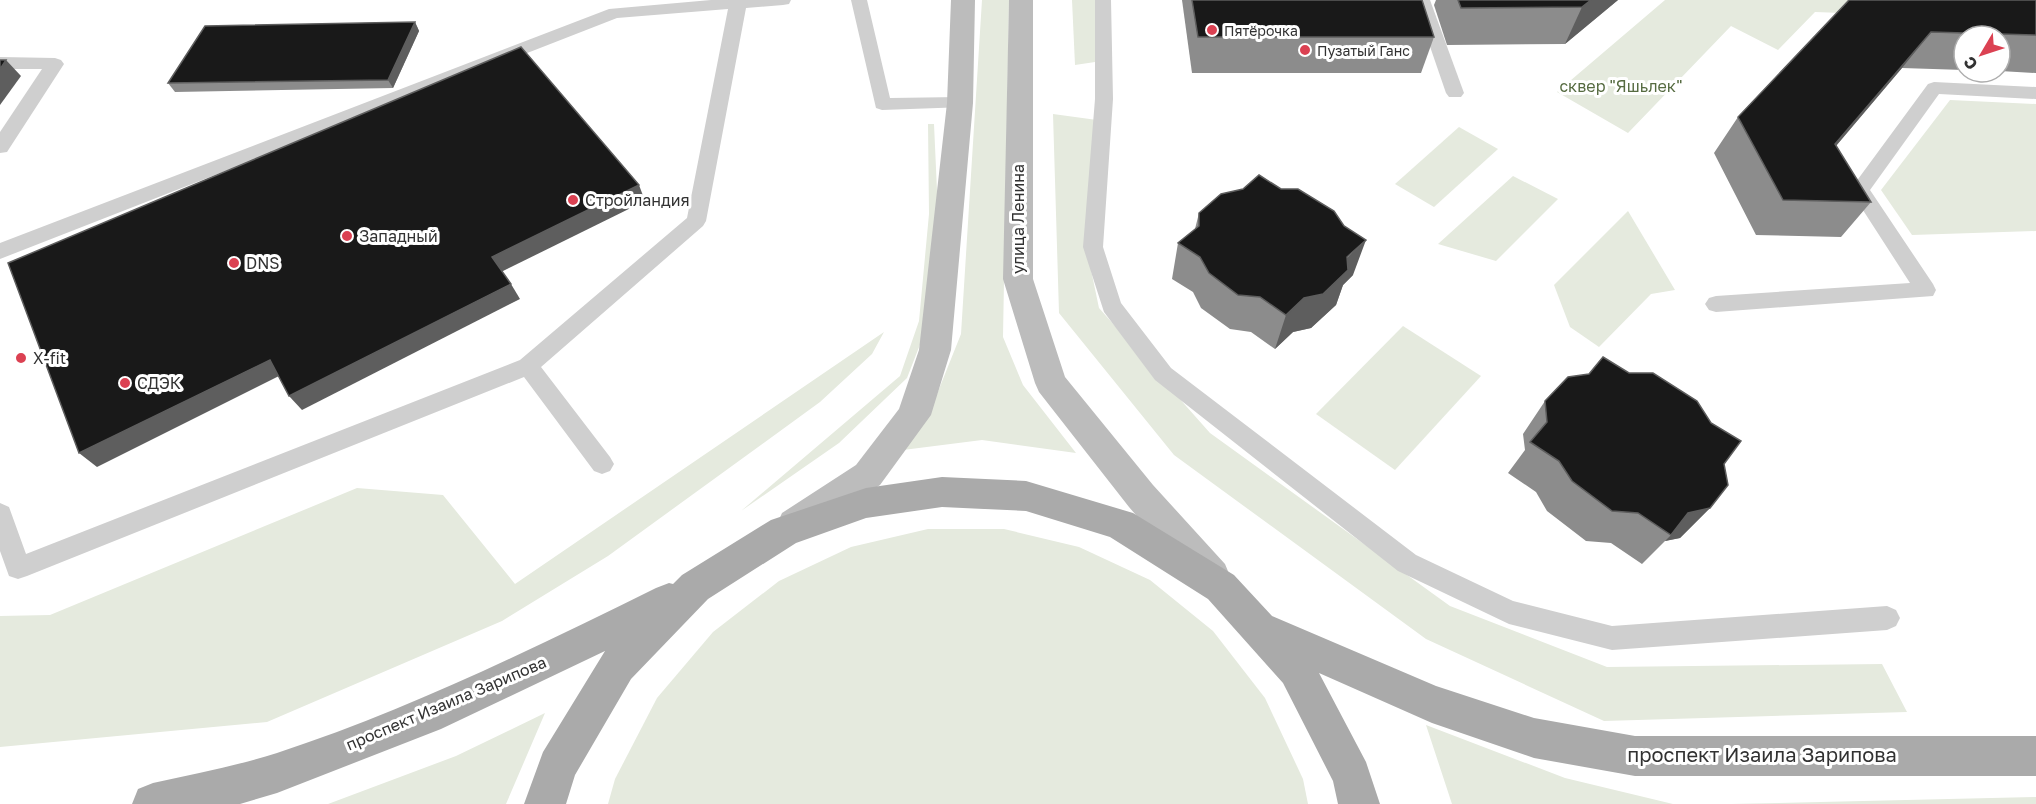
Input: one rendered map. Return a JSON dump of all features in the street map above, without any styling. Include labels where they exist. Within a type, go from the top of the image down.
[{"type":"main road","points":[[545,804],[557,766],[617,666],[695,587],[868,475],[914,415],[935,350],[960,104],[963,0]]},
{"type":"main road","name":"улица Ленина","points":[[1021,0],[1017,279],[1051,383],[1141,496],[1221,587]]},
{"type":"main road","points":[[784,531],[866,502],[942,492],[1026,496],[1119,524],[1221,587],[1297,670],[1352,776],[1359,804]]},
{"type":"main road","name":"проспект Изаила Зарипова","points":[[153,804],[276,774],[417,720],[579,645],[695,587]]},
{"type":"main road","name":"проспект Изаила Зарипова","points":[[1259,628],[1432,704],[1534,738],[1635,756],[2036,756]]},
{"type":"lane","points":[[0,251],[528,45],[615,14],[783,0]]},
{"type":"lane","points":[[859,0],[882,104],[960,104]]},
{"type":"lane","points":[[1102,0],[1104,99],[1093,247],[1111,306],[1163,374],[1407,564],[1509,612],[1612,638],[1887,618]]},
{"type":"lane","points":[[1422,0],[1455,93]]},
{"type":"lane","points":[[0,514],[18,568],[528,366],[696,221],[738,3]]},
{"type":"lane","points":[[0,63],[55,64],[0,147]]},
{"type":"lane","points":[[1716,304],[1926,290],[1860,190],[1934,88],[2036,93]]},
{"type":"lane","points":[[528,366],[602,464]]},
{"type":"green space","points":[[982,0],[1009,0],[1003,337],[1023,385],[1076,453],[982,440],[903,450],[937,394],[961,334]]},
{"type":"green space","points":[[1072,0],[1095,0],[1098,56],[1095,62],[1075,65]]},
{"type":"green space","name":"сквер \"Яшьлек\"","points":[[1665,0],[2036,0],[2036,20],[1815,12],[1778,50],[1731,26],[1628,133],[1557,92]]},
{"type":"green space","points":[[1950,100],[2036,104],[2036,231],[1912,235],[1881,190]]},
{"type":"green space","points":[[1053,114],[1097,120],[1086,246],[1099,308],[1210,433],[1450,606],[1607,667],[1882,664],[1907,712],[1604,721],[1426,639],[1174,455],[1059,313]]},
{"type":"green space","points":[[928,124],[934,124],[938,213],[928,324],[907,378],[839,443],[741,511],[900,376],[919,321],[929,214]]},
{"type":"green space","points":[[1459,127],[1498,149],[1434,207],[1395,184]]},
{"type":"green space","points":[[1513,176],[1558,199],[1496,261],[1438,244]]},
{"type":"green space","points":[[1628,211],[1675,290],[1651,294],[1599,347],[1570,327],[1554,285]]},
{"type":"green space","points":[[1403,326],[1481,376],[1395,470],[1316,414]]},
{"type":"green space","points":[[884,332],[872,354],[820,402],[608,556],[502,621],[267,722],[0,747],[0,616],[50,615],[357,488],[443,495],[515,584]]},
{"type":"green space","points":[[928,529],[1004,529],[1079,547],[1150,580],[1213,631],[1265,698],[1303,779],[1308,804],[608,804],[615,779],[657,698],[713,632],[779,581],[851,547]]},
{"type":"green space","points":[[545,713],[506,804],[328,804],[456,756]]},
{"type":"green space","points":[[1426,725],[1565,778],[1673,804],[1452,804]]},
{"type":"green space","points":[[2036,797],[2036,804],[1731,804]]},
{"type":"building","points":[[1192,0],[1422,0],[1434,37],[1198,37]]},
{"type":"building","points":[[1458,0],[1591,0],[1582,7],[1461,8]]},
{"type":"building","points":[[1849,0],[2036,0],[2036,35],[2012,34],[2012,24],[1952,24],[1952,33],[1931,32],[1835,144],[1871,202],[1783,200],[1738,117]]},
{"type":"building","points":[[415,22],[388,80],[168,83],[205,26]]},
{"type":"building","name":"Западный","points":[[521,47],[639,185],[492,257],[511,284],[289,396],[270,360],[79,453],[8,263]]},
{"type":"building","points":[[0,60],[6,60],[0,69]]},
{"type":"building","points":[[1259,175],[1281,189],[1298,189],[1334,211],[1344,226],[1366,240],[1347,257],[1348,270],[1323,294],[1304,298],[1286,315],[1260,297],[1238,295],[1209,273],[1200,257],[1178,243],[1199,226],[1199,213],[1221,194],[1243,189]]},
{"type":"building","points":[[1603,357],[1629,373],[1653,373],[1697,401],[1711,423],[1741,441],[1724,464],[1728,485],[1710,508],[1688,513],[1671,535],[1638,513],[1612,511],[1572,481],[1559,461],[1530,442],[1547,422],[1545,401],[1568,377],[1589,374]]},
{"type":"place","name":"Пятёрочка","points":[[1212,30]]},
{"type":"place","name":"Пузатый Ганс","points":[[1305,50]]},
{"type":"place","name":"Стройландия","points":[[573,200]]},
{"type":"place","name":"Западный","points":[[347,236]]},
{"type":"place","name":"DNS","points":[[234,263]]},
{"type":"place","name":"X-fit","points":[[21,358]]},
{"type":"place","name":"СДЭК","points":[[125,383]]}]
